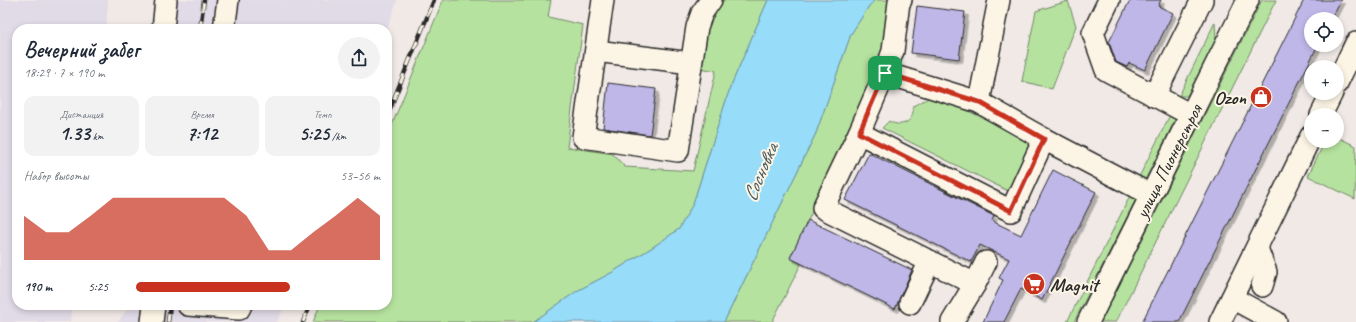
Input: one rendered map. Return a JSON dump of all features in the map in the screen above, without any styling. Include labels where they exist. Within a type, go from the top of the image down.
[{"type":"street","points":[[164,24],[166,0]]},
{"type":"street","points":[[225,24],[228,0]]},
{"type":"street","points":[[602,0],[583,137],[678,151],[697,28],[702,13],[711,0]]},
{"type":"street","points":[[901,0],[898,2],[893,51],[885,73],[859,133],[823,208],[975,284]]},
{"type":"street","points":[[979,102],[999,0]]},
{"type":"street","points":[[1109,0],[1093,33],[1106,70],[1191,115]]},
{"type":"street","points":[[1154,96],[1202,0]]},
{"type":"street","name":"улица Пионерстроя","points":[[1088,322],[1248,0]]},
{"type":"street","points":[[1344,68],[1356,43]]},
{"type":"street","points":[[596,51],[691,63]]},
{"type":"street","points":[[885,73],[979,102],[1044,139],[1151,195]]},
{"type":"street","points":[[859,133],[1011,211],[1044,139]]},
{"type":"street","points":[[1220,322],[1305,148]]},
{"type":"street","points":[[1258,247],[1266,272],[1262,286]]},
{"type":"street","points":[[910,303],[930,261]]},
{"type":"street","points":[[952,322],[975,284],[986,262]]},
{"type":"street","points":[[1232,298],[1276,322]]},
{"type":"street","points":[[152,322],[153,310]]},
{"type":"street","points":[[206,314],[232,310]]},
{"type":"shaded area","points":[[0,0],[108,0],[106,24],[12,24],[12,310],[71,310],[70,322],[0,322]]},
{"type":"shaded area","points":[[177,0],[397,0],[389,24],[175,24]]},
{"type":"shaded area","points":[[126,310],[283,310],[277,322],[118,322]]},
{"type":"green space","points":[[443,0],[551,0],[548,17],[583,25],[567,147],[613,154],[625,167],[693,171],[716,71],[695,67],[709,17],[724,0],[768,0],[730,88],[693,204],[679,229],[611,273],[577,291],[533,322],[313,322],[318,310],[392,310],[392,125]]},
{"type":"green space","points":[[875,0],[896,0],[887,50],[868,95],[790,258],[801,264],[772,322],[724,322],[816,133],[851,34],[869,6]]},
{"type":"green space","points":[[1262,0],[1276,0],[1116,322],[1101,322]]},
{"type":"green space","points":[[1068,1],[1076,26],[1052,89],[1022,81],[1036,11]]},
{"type":"green space","points":[[1215,22],[1216,40],[1187,96],[1179,96]]},
{"type":"green space","points":[[934,95],[1032,141],[1008,191],[882,128],[889,121],[899,124],[907,122],[912,116],[913,106]]},
{"type":"green space","points":[[1171,113],[1175,120],[1145,180],[1139,177]]},
{"type":"green space","points":[[1344,140],[1356,146],[1355,199],[1308,176],[1322,148],[1344,148]]},
{"type":"green space","points":[[1131,194],[1137,197],[1074,322],[1067,322]]},
{"type":"water","name":"Сосновка","points":[[768,0],[875,0],[869,6],[851,34],[816,133],[724,322],[533,322],[577,291],[611,273],[679,229],[693,204],[730,88]]},
{"type":"building","points":[[1133,0],[1161,0],[1158,6],[1173,13],[1145,70],[1129,63],[1127,67],[1116,62],[1109,42],[1129,2]]},
{"type":"building","points":[[1304,0],[1341,0],[1335,12],[1304,12],[1304,52],[1314,52],[1310,60],[1304,60],[1304,73],[1179,322],[1142,322]]},
{"type":"building","points":[[917,6],[965,12],[959,59],[911,53]]},
{"type":"building","points":[[608,83],[656,89],[650,135],[603,128]]},
{"type":"building","points":[[869,153],[994,216],[992,221],[1021,235],[1053,170],[1096,192],[1042,300],[1021,289],[1004,322],[983,322],[1003,280],[999,278],[1009,259],[980,245],[971,262],[845,200]]},
{"type":"building","points":[[808,220],[912,270],[895,309],[790,258]]},
{"type":"railway","points":[[201,24],[204,0]]},
{"type":"railway","points":[[392,104],[434,0]]},
{"type":"railway","points":[[168,322],[169,310]]},
{"type":"railway","points":[[303,322],[308,310]]},
{"type":"place","name":"Ozon","points":[[1261,97]]},
{"type":"place","name":"Magnit","points":[[1034,284]]},
{"type":"route","points":[[885,73],[979,102],[1044,139],[1011,211],[859,133],[885,73]]}]
